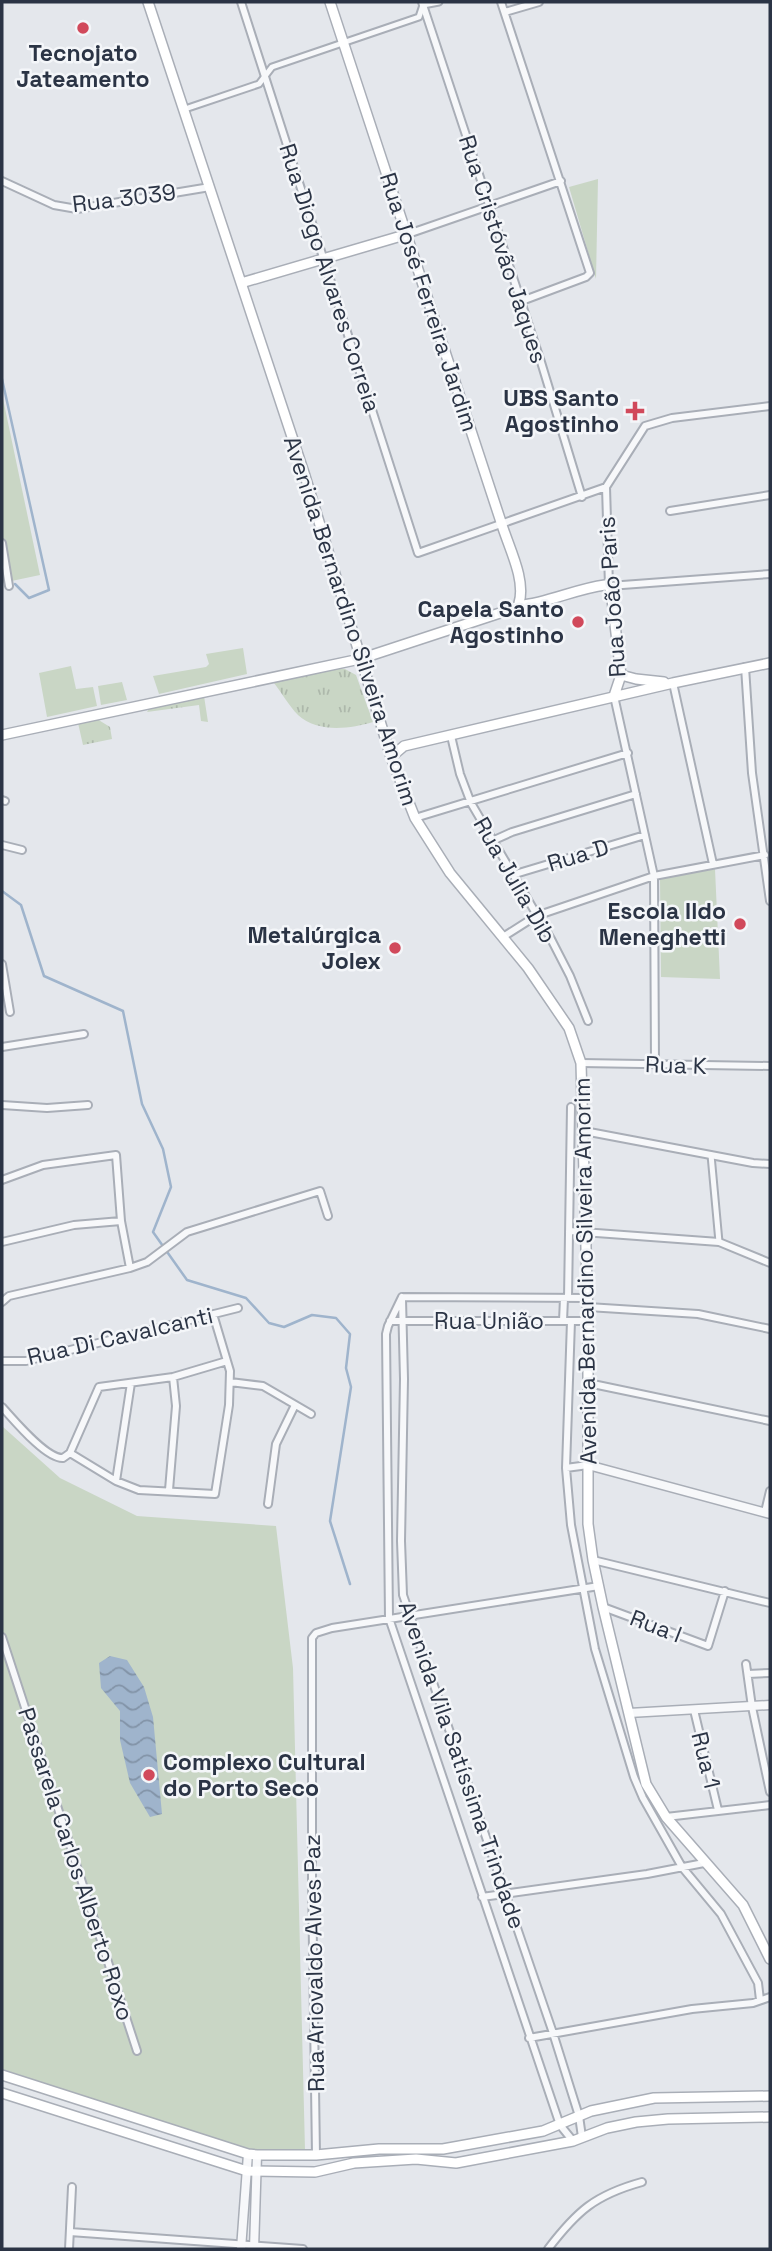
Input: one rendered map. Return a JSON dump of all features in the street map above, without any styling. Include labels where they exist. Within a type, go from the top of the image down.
[{"type":"main road","name":"Avenida Bernardino Silveira Amorim","points":[[148,2],[306,476],[391,757],[415,818],[450,873],[503,937],[569,1028],[581,1063],[588,1302],[587,1508],[593,1560],[646,1784],[666,1817],[743,1906],[770,1959]]},
{"type":"main road","name":"Rua José Ferreira Jardim","points":[[330,2],[502,525],[521,593],[519,603]]},
{"type":"main road","points":[[241,283],[408,234]]},
{"type":"main road","points":[[2,735],[360,659],[506,611],[519,603],[540,602],[600,585],[609,586]]},
{"type":"main road","name":"Rua João Paris","points":[[609,586],[621,675],[614,696]]},
{"type":"main road","points":[[521,593],[536,597],[554,596]]},
{"type":"main road","points":[[391,757],[404,746],[614,696],[770,663]]},
{"type":"main road","points":[[621,675],[673,683]]},
{"type":"main road","points":[[384,733],[404,746]]},
{"type":"main road","points":[[2,2075],[253,2155],[443,2149],[542,2131],[608,2107],[654,2098],[770,2096]]},
{"type":"main road","points":[[2,2092],[252,2172],[300,2172],[380,2161],[425,2159],[456,2164],[578,2139],[618,2125],[652,2120],[770,2117]]},
{"type":"main road","points":[[300,2172],[312,2166],[316,2155]]},
{"type":"street","name":"Rua Diogo Alvares Correia","points":[[241,2],[418,553],[502,525]]},
{"type":"street","points":[[185,108],[259,85],[272,67],[419,17],[422,4],[439,2]]},
{"type":"street","points":[[501,2],[590,273],[586,277],[519,302]]},
{"type":"street","points":[[505,12],[539,2]]},
{"type":"street","name":"Rua Cristóvão Jaques","points":[[422,4],[541,362],[582,497]]},
{"type":"street","name":"Rua 3039","points":[[2,181],[54,205],[77,209],[210,187]]},
{"type":"street","points":[[408,234],[561,181]]},
{"type":"street","name":"Rua João Paris","points":[[609,586],[606,487],[645,426],[672,418],[770,406]]},
{"type":"street","points":[[502,525],[606,487]]},
{"type":"street","points":[[670,511],[770,495]]},
{"type":"street","points":[[2,543],[9,586]]},
{"type":"street","points":[[609,586],[770,574]]},
{"type":"street","points":[[745,667],[752,773],[770,901]]},
{"type":"street","points":[[673,683],[713,864]]},
{"type":"street","points":[[614,696],[654,876],[655,1064]]},
{"type":"street","name":"Rua Julia Dib","points":[[451,736],[460,774],[471,803],[570,976],[588,1021]]},
{"type":"street","points":[[415,818],[471,803],[628,752]]},
{"type":"street","points":[[492,841],[512,832],[636,794]]},
{"type":"street","name":"Rua D","points":[[512,874],[645,835]]},
{"type":"street","points":[[2,845],[22,849]]},
{"type":"street","points":[[503,937],[536,916],[654,876],[765,855]]},
{"type":"street","points":[[2,964],[10,1012]]},
{"type":"street","points":[[2,1047],[85,1034]]},
{"type":"street","name":"Rua K","points":[[581,1063],[770,1067]]},
{"type":"street","points":[[2,1105],[47,1108],[89,1105]]},
{"type":"street","points":[[571,1107],[566,1298],[566,1468],[571,1525],[582,1588],[595,1649],[634,1777],[656,1824],[682,1867],[721,1914],[758,1983],[761,2000]]},
{"type":"street","points":[[584,1131],[770,1164]]},
{"type":"street","points":[[2,1180],[43,1165],[116,1155],[121,1222],[130,1268]]},
{"type":"street","points":[[711,1155],[719,1242]]},
{"type":"street","points":[[2,1302],[9,1296],[130,1268],[147,1262],[187,1232],[320,1191],[328,1216]]},
{"type":"street","points":[[2,1242],[74,1225],[121,1222]]},
{"type":"street","points":[[569,1231],[719,1242],[770,1263]]},
{"type":"street","name":"Rua União","points":[[402,1297],[566,1298],[698,1314],[770,1329]]},
{"type":"street","name":"Avenida Vila Satíssima Trindade","points":[[402,1297],[404,1488],[401,1577],[410,1615],[579,2116],[578,2139]]},
{"type":"street","name":"Avenida Vila Satíssima Trindade","points":[[402,1297],[386,1335],[389,1618],[560,2125],[578,2139]]},
{"type":"street","name":"Rua Di Cavalcanti","points":[[2,1361],[26,1360],[238,1308]]},
{"type":"street","points":[[2,1407],[54,1457],[66,1455],[139,1490],[215,1494],[230,1382],[227,1360],[213,1314]]},
{"type":"street","name":"Rua União","points":[[390,1321],[588,1321]]},
{"type":"street","points":[[66,1455],[99,1387],[173,1377],[227,1360]]},
{"type":"street","points":[[169,1490],[176,1406],[173,1377]]},
{"type":"street","points":[[230,1382],[263,1385],[311,1414]]},
{"type":"street","points":[[116,1481],[131,1383]]},
{"type":"street","points":[[589,1383],[770,1421]]},
{"type":"street","points":[[268,1504],[276,1444],[295,1405]]},
{"type":"street","points":[[566,1468],[588,1465],[767,1513],[770,1491]]},
{"type":"street","points":[[593,1560],[770,1603]]},
{"type":"street","points":[[389,1618],[599,1586]]},
{"type":"street","name":"Rua I","points":[[603,1606],[708,1646],[725,1591]]},
{"type":"street","name":"Rua Ariovaldo Alves Paz","points":[[316,2155],[310,1644],[316,1633],[323,1630],[389,1618]]},
{"type":"street","name":"Passarela Carlos Alberto Roxo","points":[[2,1637],[137,2051]]},
{"type":"street","points":[[746,1664],[770,1793]]},
{"type":"street","points":[[748,1674],[770,1673]]},
{"type":"street","points":[[629,1713],[770,1705]]},
{"type":"street","name":"Rua 1","points":[[694,1710],[718,1810]]},
{"type":"street","points":[[762,1754],[770,1754]]},
{"type":"street","points":[[666,1817],[770,1805]]},
{"type":"street","points":[[482,1897],[704,1863]]},
{"type":"street","points":[[529,2038],[770,1997]]},
{"type":"street","points":[[241,2247],[253,2155]]},
{"type":"street","points":[[252,2172],[255,2248]]},
{"type":"street","points":[[548,2249],[566,2225],[587,2206],[615,2190],[642,2182]]},
{"type":"street","points":[[69,2249],[72,2187]]},
{"type":"street","points":[[70,2232],[241,2247],[303,2249]]},
{"type":"green space","points":[[598,179],[596,279],[569,187]]},
{"type":"green space","points":[[2,394],[40,575],[2,583]]},
{"type":"green space","points":[[243,648],[247,674],[159,694],[153,676],[206,667],[209,664],[206,654]]},
{"type":"green space","points":[[71,666],[76,689],[93,687],[97,706],[47,717],[39,673]]},
{"type":"green space","points":[[337,668],[356,675],[373,722],[344,728],[314,725],[298,715],[274,683]]},
{"type":"green space","points":[[122,682],[127,700],[101,705],[98,686]]},
{"type":"green space","points":[[204,696],[208,722],[201,721],[199,705],[147,712],[151,706]]},
{"type":"green space","points":[[97,719],[110,727],[112,739],[83,745],[78,723]]},
{"type":"green space","points":[[715,869],[720,979],[661,977],[660,879]]},
{"type":"green space","name":"Complexo Cultural do Porto Seco","points":[[2,1426],[60,1478],[137,1516],[276,1526],[293,1668],[305,2150],[245,2149],[2,2069]]},
{"type":"water","points":[[110,1656],[127,1660],[144,1687],[153,1717],[162,1814],[150,1817],[130,1783],[120,1740],[120,1711],[101,1688],[99,1663]]},
{"type":"waterway","points":[[2,379],[49,590],[29,598],[15,584]]},
{"type":"waterway","points":[[2,891],[21,905],[44,976],[123,1011],[142,1104],[163,1149],[171,1187],[153,1232],[187,1280],[246,1298],[269,1323],[284,1327],[312,1315],[336,1318],[350,1334],[346,1368],[351,1387],[330,1521],[350,1584]]},
{"type":"place","name":"Tecnojato Jateamento","points":[[83,28]]},
{"type":"place","name":"UBS Santo Agostinho","points":[[635,411]]},
{"type":"place","name":"Capela Santo Agostinho","points":[[578,622]]},
{"type":"place","name":"Escola Ildo Meneghetti","points":[[740,924]]},
{"type":"place","name":"Metalúrgica Jolex","points":[[395,948]]},
{"type":"place","name":"Complexo Cultural do Porto Seco","points":[[149,1775]]}]
